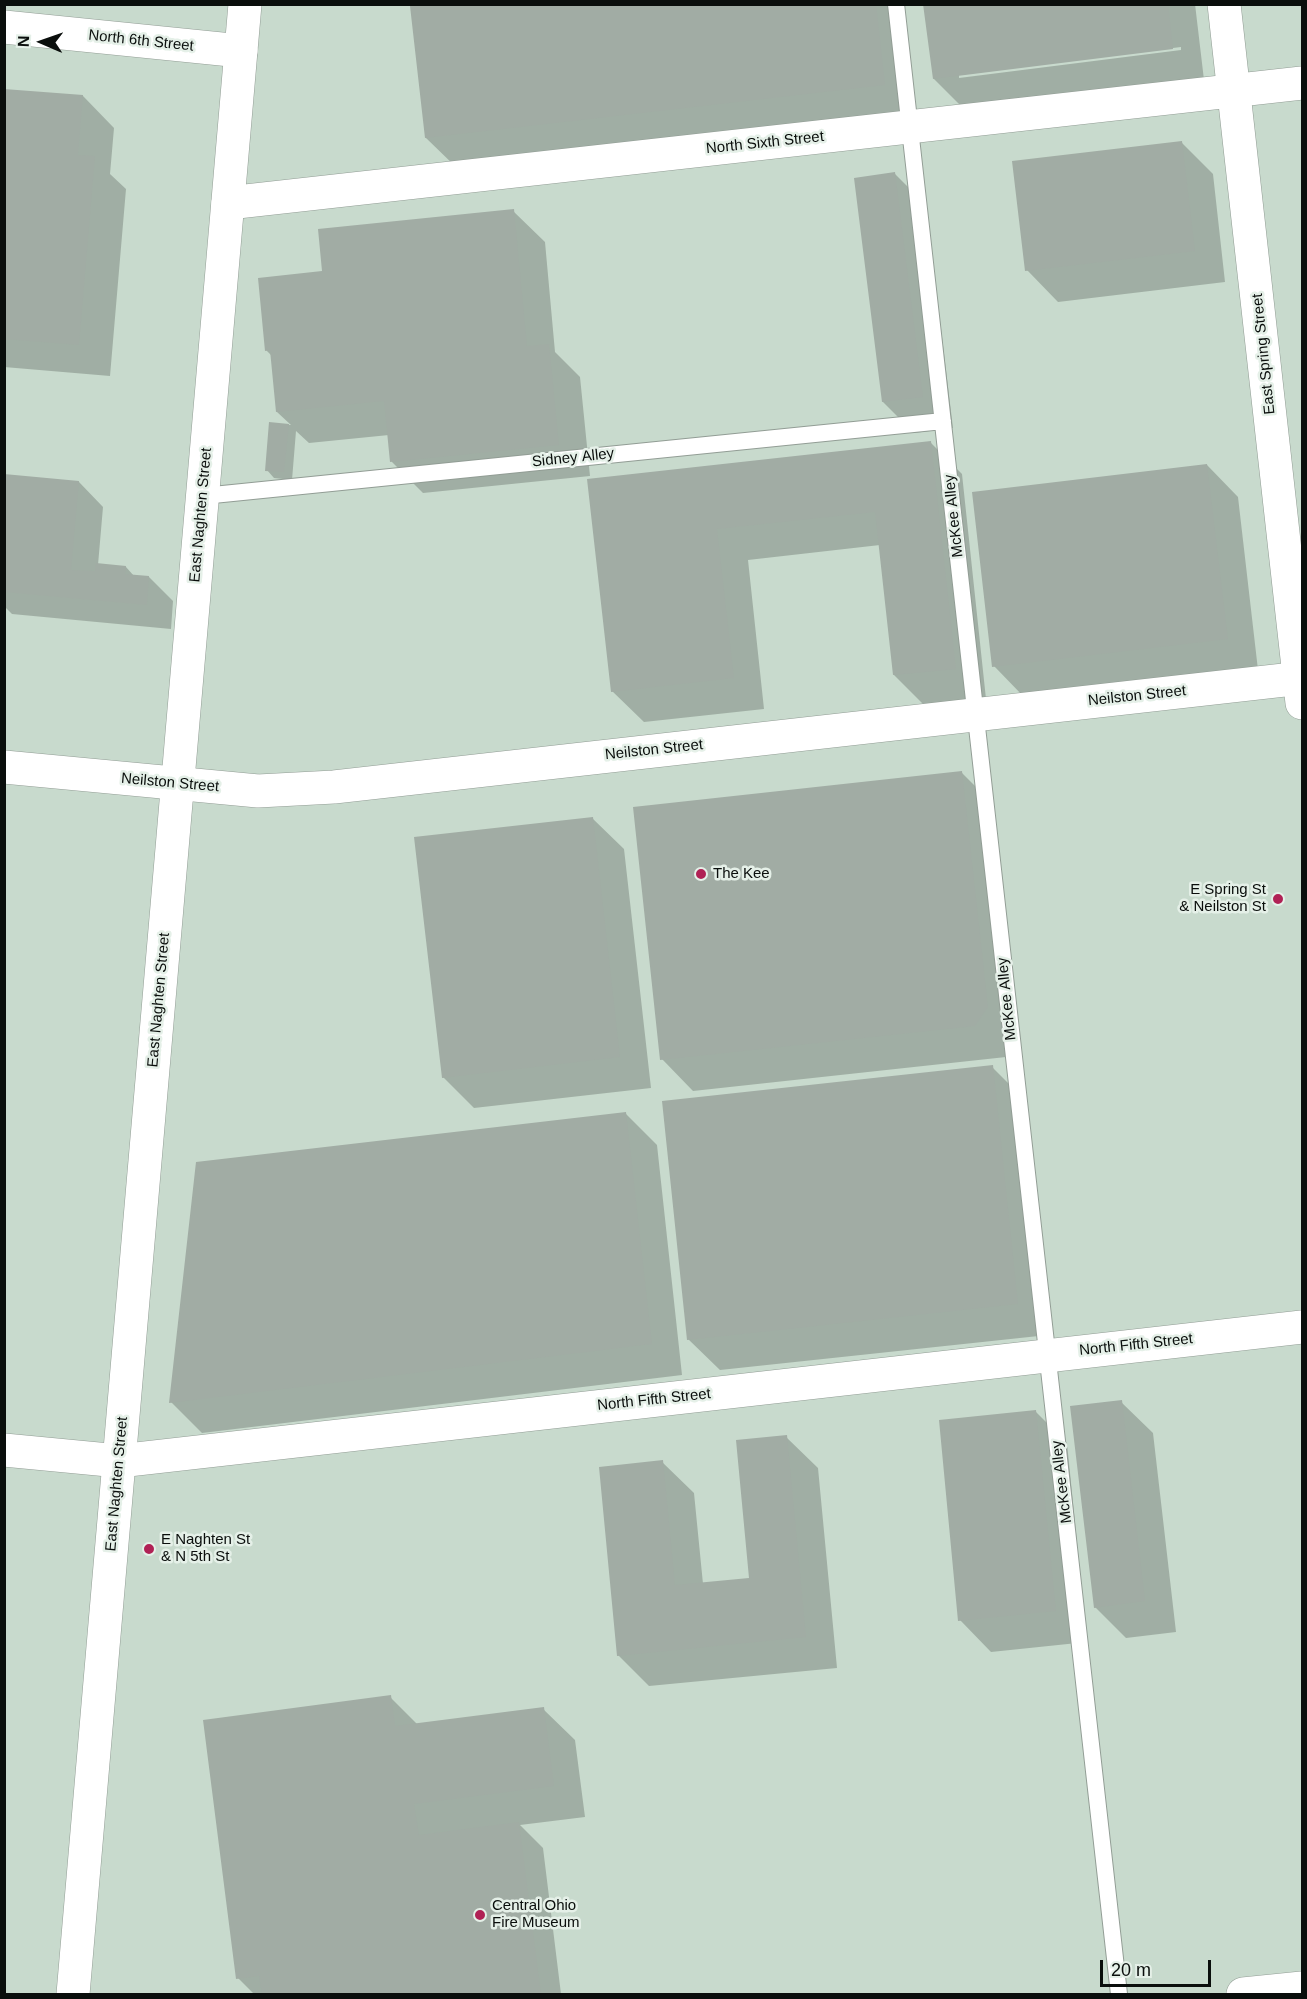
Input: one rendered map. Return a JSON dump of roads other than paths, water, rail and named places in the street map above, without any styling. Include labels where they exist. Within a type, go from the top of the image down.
[{"type":"street","name":"East Naghten Street","points":[[73,1995],[245,4]]},
{"type":"street","name":"East Spring Street","points":[[1224,4],[1302,686]]},
{"type":"street","name":"North 6th Street","points":[[4,27],[241,51]]},
{"type":"street","name":"North Sixth Street","points":[[228,203],[1302,83]]},
{"type":"street","name":"Neilston Street","points":[[4,767],[258,791],[334,787],[976,714],[1302,686]]},
{"type":"street","name":"North Fifth Street","points":[[4,1450],[119,1461],[1302,1327]]},
{"type":"street","points":[[1243,1995],[1302,1988]]},
{"type":"lane","name":"McKee Alley","points":[[896,4],[1119,1995]]},
{"type":"lane","name":"Sidney Alley","points":[[203,496],[943,421]]},
{"type":"place","name":"The Kee","points":[[701,874]]},
{"type":"place","name":"E Spring St & Neilston St","points":[[1278,899]]},
{"type":"place","name":"E Naghten St & N 5th St","points":[[149,1549]]},
{"type":"place","name":"Central Ohio Fire Museum","points":[[480,1915]]}]
